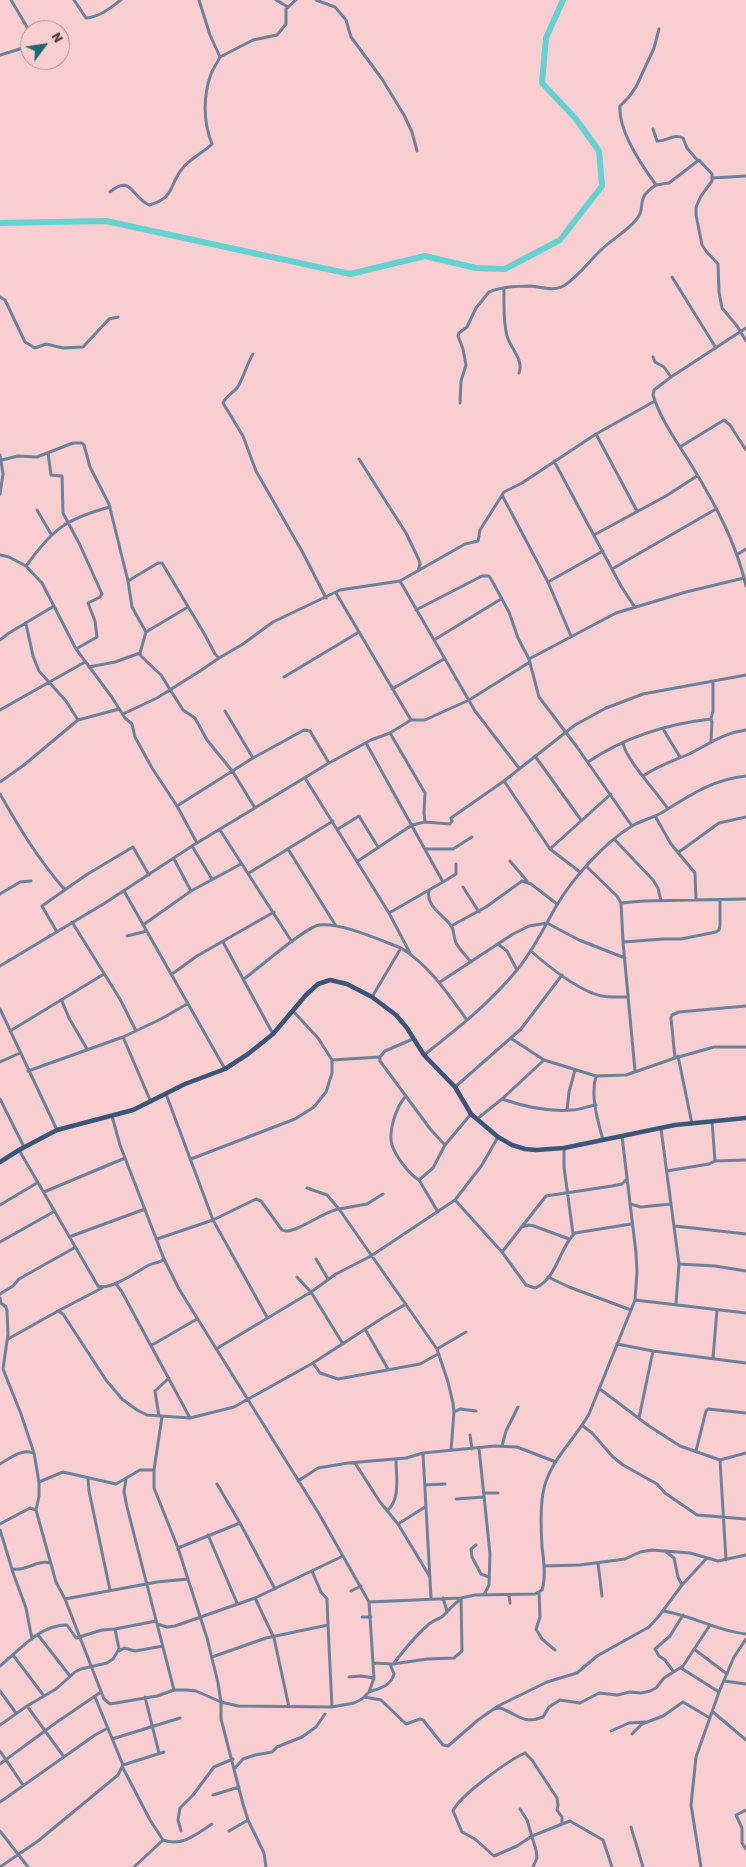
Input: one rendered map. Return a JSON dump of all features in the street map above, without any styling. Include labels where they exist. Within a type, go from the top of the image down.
[{"type":"street","points":[[11,0],[23,20]]},
{"type":"street","points":[[74,0],[86,18],[108,10],[121,0]]},
{"type":"street","points":[[110,192],[117,186],[126,185],[146,204],[149,205],[157,202],[170,192],[182,169],[211,145],[205,99],[210,74],[218,64],[220,57],[210,35],[199,0]]},
{"type":"street","points":[[276,0],[288,7]]},
{"type":"street","points":[[220,57],[253,40],[277,35],[286,24],[285,12],[296,0]]},
{"type":"street","points":[[316,0],[336,7],[346,20],[350,35],[355,44],[382,79],[404,115],[412,132],[417,150]]},
{"type":"street","points":[[656,185],[631,143],[623,125],[619,108],[637,85],[654,48],[659,29]]},
{"type":"street","points":[[0,55],[20,49]]},
{"type":"street","points":[[653,129],[657,141],[664,141],[674,136],[683,138],[686,147],[710,171],[713,178]]},
{"type":"street","points":[[460,403],[466,365],[458,334],[467,327],[476,308],[490,291],[531,286],[552,289],[564,285],[580,272],[602,249],[637,220],[645,192],[656,185],[669,183],[698,161]]},
{"type":"street","points":[[713,178],[746,176]]},
{"type":"street","points":[[713,178],[696,207],[697,226],[706,251],[718,264],[719,292],[722,308],[737,326],[746,341]]},
{"type":"street","points":[[672,277],[716,348]]},
{"type":"street","points":[[504,289],[503,306],[507,336],[520,363],[519,373]]},
{"type":"street","points":[[0,297],[5,300],[25,342],[35,348],[46,344],[63,348],[84,347],[109,319],[118,317]]},
{"type":"street","points":[[746,328],[671,377],[654,390],[653,395],[668,429],[716,509],[738,554],[746,586]]},
{"type":"street","points":[[253,354],[246,364],[237,387],[226,397],[224,403],[243,436],[256,471],[303,553],[326,598]]},
{"type":"street","points":[[653,358],[655,362],[664,367],[671,377]]},
{"type":"street","points":[[123,714],[170,690],[243,644],[265,626],[340,590],[400,581],[465,544],[478,541],[480,530],[502,494],[596,434],[655,401]]},
{"type":"street","points":[[680,448],[724,420],[730,425],[746,450]]},
{"type":"street","points":[[596,434],[637,511]]},
{"type":"street","points":[[2,460],[18,456],[37,457],[73,442],[82,443],[86,449],[90,466],[110,507],[128,581],[133,611],[146,632]]},
{"type":"street","points":[[48,453],[50,475],[62,476],[62,506],[67,524],[80,545],[102,594],[88,603],[95,622],[97,636],[76,649]]},
{"type":"street","points":[[0,455],[2,460],[0,494]]},
{"type":"street","points":[[359,459],[371,475],[406,533],[420,562],[418,571]]},
{"type":"street","points":[[554,461],[621,586],[634,606]]},
{"type":"street","points":[[594,535],[666,496],[697,476]]},
{"type":"street","points":[[502,494],[548,582],[572,636]]},
{"type":"street","points":[[26,566],[52,534],[78,517],[110,507]]},
{"type":"street","points":[[612,569],[716,509]]},
{"type":"street","points":[[37,510],[52,534]]},
{"type":"street","points":[[738,554],[746,549]]},
{"type":"street","points":[[548,582],[603,551]]},
{"type":"street","points":[[0,555],[9,557],[26,566],[42,583],[76,649],[132,724],[135,736],[152,768],[177,806],[197,843]]},
{"type":"street","points":[[128,581],[161,562],[214,654],[219,658]]},
{"type":"street","points":[[416,610],[482,576],[491,579],[502,598],[530,661],[540,697],[632,826]]},
{"type":"street","points":[[0,966],[149,875],[192,846],[329,763],[366,743],[390,734],[411,720],[425,720],[470,700],[530,661],[616,613],[634,606],[744,578]]},
{"type":"street","points":[[400,581],[480,719],[519,768]]},
{"type":"street","points":[[336,593],[411,720]]},
{"type":"street","points":[[434,640],[502,598]]},
{"type":"street","points":[[0,640],[54,606]]},
{"type":"street","points":[[188,607],[146,632],[140,653],[146,662],[161,675],[183,710],[195,718],[207,740],[233,772],[255,808]]},
{"type":"street","points":[[26,624],[37,666],[49,683],[66,701],[78,720]]},
{"type":"street","points":[[284,677],[359,632]]},
{"type":"street","points":[[88,667],[115,662],[140,653]]},
{"type":"street","points":[[392,688],[444,659]]},
{"type":"street","points":[[0,710],[85,662]]},
{"type":"street","points":[[358,860],[412,825],[425,822],[450,824],[452,822],[451,818],[504,781],[534,756],[585,719],[606,708],[643,694],[746,675]]},
{"type":"street","points":[[711,740],[712,682]]},
{"type":"street","points":[[0,782],[24,765],[78,720],[119,708]]},
{"type":"street","points":[[225,711],[253,758]]},
{"type":"street","points":[[588,762],[638,735],[711,719]]},
{"type":"street","points":[[663,729],[680,757]]},
{"type":"street","points":[[177,806],[253,758],[307,730],[310,731],[329,763]]},
{"type":"street","points":[[643,776],[711,740],[732,732],[746,730]]},
{"type":"street","points":[[390,734],[424,793],[425,822]]},
{"type":"street","points":[[623,742],[624,749],[668,808]]},
{"type":"street","points":[[366,743],[443,882]]},
{"type":"street","points":[[534,756],[581,820]]},
{"type":"street","points":[[424,1055],[499,991],[531,951],[557,904],[580,872],[601,851],[632,826],[655,816],[710,784],[746,776]]},
{"type":"street","points":[[305,778],[390,913],[410,954]]},
{"type":"street","points":[[504,781],[550,849],[580,872]]},
{"type":"street","points":[[0,794],[39,859],[65,890]]},
{"type":"street","points":[[550,849],[611,794]]},
{"type":"street","points":[[338,829],[359,816],[378,847]]},
{"type":"street","points":[[655,816],[665,835],[695,873],[696,900]]},
{"type":"street","points":[[679,852],[719,823],[746,817]]},
{"type":"street","points":[[249,873],[333,821]]},
{"type":"street","points":[[220,830],[292,942]]},
{"type":"street","points":[[425,849],[453,849],[472,837]]},
{"type":"street","points":[[615,840],[654,880],[658,888],[660,901]]},
{"type":"street","points":[[192,846],[212,879]]},
{"type":"street","points":[[57,932],[42,906],[86,875],[133,847],[149,875]]},
{"type":"street","points":[[288,849],[336,927]]},
{"type":"street","points":[[174,859],[191,891]]},
{"type":"street","points":[[510,861],[527,881],[557,904]]},
{"type":"street","points":[[143,924],[191,891],[241,864]]},
{"type":"street","points":[[390,913],[456,874],[456,864]]},
{"type":"street","points":[[587,867],[617,896],[621,903],[622,942],[635,1070]]},
{"type":"street","points":[[0,894],[22,881],[31,881]]},
{"type":"street","points":[[451,926],[479,912],[522,881],[527,881]]},
{"type":"street","points":[[463,887],[479,912]]},
{"type":"street","points":[[124,890],[224,1069]]},
{"type":"street","points":[[429,891],[430,901],[437,912],[451,926],[455,940],[471,962]]},
{"type":"street","points":[[622,942],[681,939],[716,932],[720,926],[720,900]]},
{"type":"street","points":[[621,903],[746,900]]},
{"type":"street","points":[[172,974],[274,912]]},
{"type":"street","points":[[72,922],[135,1030]]},
{"type":"street","points":[[440,982],[529,926],[547,923],[579,940],[625,959]]},
{"type":"street","points":[[244,979],[309,930],[321,925],[349,929],[401,948],[410,954],[440,982],[467,1020]]},
{"type":"street","points":[[127,936],[147,931]]},
{"type":"street","points":[[222,942],[273,1034]]},
{"type":"street","points":[[498,944],[507,951],[517,970]]},
{"type":"street","points":[[372,997],[401,948]]},
{"type":"street","points":[[531,951],[562,975],[592,993],[601,996],[628,997]]},
{"type":"street","points":[[10,1031],[104,974]]},
{"type":"street","points":[[455,1087],[512,1039],[562,975]]},
{"type":"street","points":[[0,1162],[21,1148],[57,1130],[87,1120],[112,1116],[151,1102],[185,1084],[224,1069],[248,1054],[273,1034],[318,984],[330,980],[347,984],[372,997],[396,1015],[414,1038],[424,1055],[455,1087],[471,1114],[498,1137],[512,1145],[525,1149],[564,1148],[661,1129],[746,1118]]},
{"type":"street","points":[[62,1001],[69,1018],[87,1049]]},
{"type":"street","points":[[28,1071],[123,1037],[161,1019],[186,1004]]},
{"type":"street","points":[[692,1124],[676,1057],[672,1015],[679,1012],[746,1006]]},
{"type":"street","points":[[0,1009],[57,1130]]},
{"type":"street","points":[[191,1159],[295,1119],[314,1107],[326,1092],[332,1074],[332,1060],[318,1038],[293,1011]]},
{"type":"street","points":[[123,1037],[151,1102]]},
{"type":"street","points":[[332,1060],[380,1057],[385,1051],[414,1038]]},
{"type":"street","points":[[512,1039],[544,1060],[596,1076],[617,1077],[676,1057],[714,1047],[746,1047]]},
{"type":"street","points":[[0,1062],[20,1053]]},
{"type":"street","points":[[380,1057],[380,1061],[406,1097],[445,1145]]},
{"type":"street","points":[[477,1119],[502,1099],[544,1060]]},
{"type":"street","points":[[566,1110],[575,1070]]},
{"type":"street","points":[[596,1076],[594,1086],[596,1105],[603,1140]]},
{"type":"street","points":[[166,1094],[213,1220],[267,1317]]},
{"type":"street","points":[[406,1097],[398,1106],[394,1116],[392,1145],[408,1172],[419,1180],[438,1212]]},
{"type":"street","points":[[0,1099],[37,1183],[55,1210],[94,1282],[102,1288]]},
{"type":"street","points":[[502,1099],[532,1108],[574,1110],[596,1105]]},
{"type":"street","points":[[419,1180],[433,1168],[445,1145],[471,1114]]},
{"type":"street","points":[[0,1298],[0,1304],[6,1307],[7,1312],[8,1339],[3,1369],[34,1453],[39,1482],[36,1510],[50,1564],[104,1699],[110,1704],[118,1704],[145,1697],[158,1696],[174,1690],[196,1691],[221,1702],[238,1706],[332,1707],[354,1703],[364,1697],[369,1692],[374,1678],[369,1602],[318,1512],[246,1400],[179,1290],[156,1239],[125,1158],[112,1116]]},
{"type":"street","points":[[712,1121],[715,1161]]},
{"type":"street","points":[[661,1129],[679,1264],[676,1304]]},
{"type":"street","points":[[555,1650],[542,1639],[537,1631],[540,1617],[539,1593],[544,1585],[542,1499],[547,1478],[572,1437],[583,1426],[600,1389],[635,1300],[637,1272],[622,1136]]},
{"type":"street","points":[[216,1348],[311,1292],[328,1279],[371,1256],[455,1200],[482,1165],[498,1137]]},
{"type":"street","points":[[564,1148],[564,1167],[573,1235]]},
{"type":"street","points":[[44,1192],[125,1158]]},
{"type":"street","points":[[667,1171],[709,1164],[715,1161],[746,1160]]},
{"type":"street","points":[[502,1252],[546,1196],[622,1184],[626,1180]]},
{"type":"street","points":[[0,1206],[37,1183]]},
{"type":"street","points":[[307,1188],[327,1195],[333,1200],[437,1349],[448,1382],[454,1412],[451,1450]]},
{"type":"street","points":[[156,1239],[213,1220],[259,1199],[282,1230],[290,1232],[322,1214],[367,1204],[383,1194]]},
{"type":"street","points":[[455,1200],[502,1252],[526,1285],[532,1288],[539,1286],[548,1277],[562,1256],[569,1239],[578,1231],[631,1224]]},
{"type":"street","points":[[630,1204],[641,1207],[671,1204]]},
{"type":"street","points":[[69,1237],[145,1209]]},
{"type":"street","points":[[0,1242],[55,1210]]},
{"type":"street","points":[[521,1227],[534,1226],[569,1239]]},
{"type":"street","points":[[675,1226],[746,1234]]},
{"type":"street","points":[[0,1294],[13,1286],[19,1279],[74,1248]]},
{"type":"street","points":[[8,1339],[102,1288],[116,1284],[152,1264],[160,1263],[164,1259]]},
{"type":"street","points":[[316,1259],[328,1279]]},
{"type":"street","points":[[679,1264],[715,1266],[746,1271]]},
{"type":"street","points":[[297,1277],[311,1292],[343,1344]]},
{"type":"street","points":[[548,1277],[569,1287],[631,1310]]},
{"type":"street","points":[[116,1284],[152,1345],[190,1418]]},
{"type":"street","points":[[635,1300],[746,1313]]},
{"type":"street","points":[[58,1311],[63,1314],[106,1380],[122,1399],[147,1415],[190,1418],[227,1410],[246,1400],[313,1363],[406,1304]]},
{"type":"street","points":[[713,1358],[717,1310]]},
{"type":"street","points":[[152,1345],[197,1319]]},
{"type":"street","points":[[365,1329],[388,1369]]},
{"type":"street","points":[[437,1349],[466,1332]]},
{"type":"street","points":[[617,1344],[653,1352],[746,1363]]},
{"type":"street","points":[[639,1418],[653,1352]]},
{"type":"street","points":[[313,1363],[320,1373],[338,1379],[420,1364],[438,1354]]},
{"type":"street","points":[[169,1378],[155,1391],[160,1416],[154,1488],[178,1548],[201,1617],[212,1657],[221,1702],[221,1718],[248,1820],[264,1853],[266,1867]]},
{"type":"street","points":[[600,1389],[680,1446],[720,1460],[746,1453]]},
{"type":"street","points":[[502,1446],[506,1431],[518,1407]]},
{"type":"street","points":[[454,1412],[460,1409],[476,1412]]},
{"type":"street","points":[[696,1451],[708,1409],[746,1413]]},
{"type":"street","points":[[583,1426],[623,1465],[656,1484],[694,1513],[712,1517],[746,1519]]},
{"type":"street","points":[[470,1435],[472,1449]]},
{"type":"street","points":[[298,1480],[318,1468],[406,1458],[423,1453],[502,1446],[517,1447],[556,1462]]},
{"type":"street","points":[[479,1448],[490,1554],[489,1585],[484,1595]]},
{"type":"street","points":[[0,1464],[22,1452],[34,1453]]},
{"type":"street","points":[[423,1453],[431,1598]]},
{"type":"street","points":[[387,1511],[393,1506],[395,1499],[396,1459]]},
{"type":"street","points":[[720,1460],[726,1560]]},
{"type":"street","points":[[355,1463],[359,1472],[398,1524],[430,1578]]},
{"type":"street","points":[[39,1482],[63,1472],[111,1484],[120,1483],[140,1470],[154,1470]]},
{"type":"street","points":[[88,1478],[89,1491],[110,1590]]},
{"type":"street","points":[[126,1479],[124,1492],[127,1508],[174,1690]]},
{"type":"street","points":[[217,1484],[275,1589]]},
{"type":"street","points":[[425,1485],[445,1484]]},
{"type":"street","points":[[456,1499],[498,1493]]},
{"type":"street","points":[[398,1524],[425,1506]]},
{"type":"street","points":[[0,1524],[30,1508],[36,1510]]},
{"type":"street","points":[[178,1548],[240,1523]]},
{"type":"street","points":[[0,1530],[25,1602],[32,1639]]},
{"type":"street","points":[[208,1535],[237,1603]]},
{"type":"street","points":[[476,1546],[471,1549],[473,1561],[483,1575],[489,1576]]},
{"type":"street","points":[[544,1566],[598,1563],[625,1559],[644,1551],[690,1553],[718,1561],[746,1555]]},
{"type":"street","points":[[665,1551],[674,1558],[678,1577],[682,1585]]},
{"type":"street","points":[[0,1666],[32,1639],[49,1628],[64,1624],[68,1626],[74,1637],[79,1637],[102,1630],[157,1622],[171,1627],[255,1598],[343,1556]]},
{"type":"street","points":[[364,1697],[381,1700],[405,1723],[423,1720],[445,1746],[492,1710],[547,1682],[577,1673],[597,1656],[649,1627],[682,1585],[707,1558]]},
{"type":"street","points":[[12,1569],[21,1570],[44,1562],[50,1564]]},
{"type":"street","points":[[598,1563],[602,1596]]},
{"type":"street","points":[[312,1571],[321,1592],[327,1599],[332,1707]]},
{"type":"street","points":[[65,1599],[110,1590],[188,1579]]},
{"type":"street","points":[[351,1591],[361,1586]]},
{"type":"street","points":[[369,1602],[431,1598],[461,1599],[484,1595],[539,1593]]},
{"type":"street","points":[[509,1595],[510,1603]]},
{"type":"street","points":[[255,1598],[274,1638],[289,1706]]},
{"type":"street","points":[[443,1598],[447,1612]]},
{"type":"street","points":[[391,1664],[429,1623],[442,1617],[461,1599]]},
{"type":"street","points":[[374,1663],[391,1664],[427,1659],[454,1658],[458,1656],[462,1651],[461,1599]]},
{"type":"street","points":[[663,1611],[725,1631],[746,1634]]},
{"type":"street","points":[[673,1671],[655,1650],[670,1636],[683,1616]]},
{"type":"street","points":[[362,1617],[371,1617]]},
{"type":"street","points":[[212,1657],[266,1638],[274,1638],[328,1625]]},
{"type":"street","points":[[492,1710],[500,1708],[523,1720],[534,1720],[543,1717],[549,1707],[560,1700],[580,1703],[599,1694],[616,1695],[650,1691],[673,1671],[681,1668],[710,1625]]},
{"type":"street","points":[[115,1629],[118,1651]]},
{"type":"street","points":[[38,1635],[70,1676]]},
{"type":"street","points":[[701,1867],[691,1805],[696,1757],[719,1692],[734,1657],[746,1640]]},
{"type":"street","points":[[0,1725],[56,1689],[81,1669],[107,1663],[113,1659],[118,1651],[124,1648],[135,1651],[163,1646]]},
{"type":"street","points":[[694,1649],[727,1674]]},
{"type":"street","points":[[14,1655],[44,1696]]},
{"type":"street","points":[[369,1692],[383,1687],[392,1681],[394,1674],[391,1664]]},
{"type":"street","points":[[681,1668],[719,1692]]},
{"type":"street","points":[[348,1677],[374,1678]]},
{"type":"street","points":[[724,1681],[746,1684]]},
{"type":"street","points":[[0,1691],[16,1713]]},
{"type":"street","points":[[0,1764],[101,1692]]},
{"type":"street","points":[[95,1697],[123,1766],[150,1820],[163,1840],[184,1842],[212,1824]]},
{"type":"street","points":[[0,1867],[38,1842],[118,1774],[123,1766],[161,1752],[145,1697]]},
{"type":"street","points":[[611,1731],[628,1723],[645,1722],[663,1716],[683,1702],[710,1718]]},
{"type":"street","points":[[27,1706],[64,1757]]},
{"type":"street","points":[[713,1712],[746,1740]]},
{"type":"street","points":[[235,1768],[243,1759],[256,1754],[272,1752],[277,1747],[302,1737],[316,1727],[322,1721],[325,1714]]},
{"type":"street","points":[[112,1739],[180,1718]]},
{"type":"street","points":[[632,1734],[645,1722]]},
{"type":"street","points":[[0,1802],[95,1735],[108,1728]]},
{"type":"street","points":[[0,1751],[23,1785]]},
{"type":"street","points":[[562,1824],[562,1817],[557,1810],[557,1798],[532,1760],[525,1753],[494,1772],[460,1801],[453,1810],[462,1832],[475,1839],[494,1856],[517,1846],[532,1836],[562,1824],[566,1821],[572,1821],[583,1830],[600,1838],[605,1844],[612,1867]]},
{"type":"street","points":[[181,1831],[178,1820],[180,1808],[193,1795],[214,1767],[233,1759]]},
{"type":"street","points":[[214,1796],[239,1787]]},
{"type":"street","points":[[520,1809],[527,1820],[537,1857],[533,1867]]},
{"type":"street","points":[[746,1810],[736,1815],[742,1828],[742,1843],[746,1849]]},
{"type":"street","points":[[229,1831],[248,1820]]},
{"type":"street","points":[[631,1827],[643,1867]]},
{"type":"street","points":[[0,1831],[28,1867]]},
{"type":"street","points":[[134,1867],[163,1840]]},
{"type":"waterway","points":[[0,223],[106,221],[350,274],[425,256],[476,268],[505,269],[560,240],[602,186],[599,151],[576,119],[542,83],[546,38],[563,0]]}]
